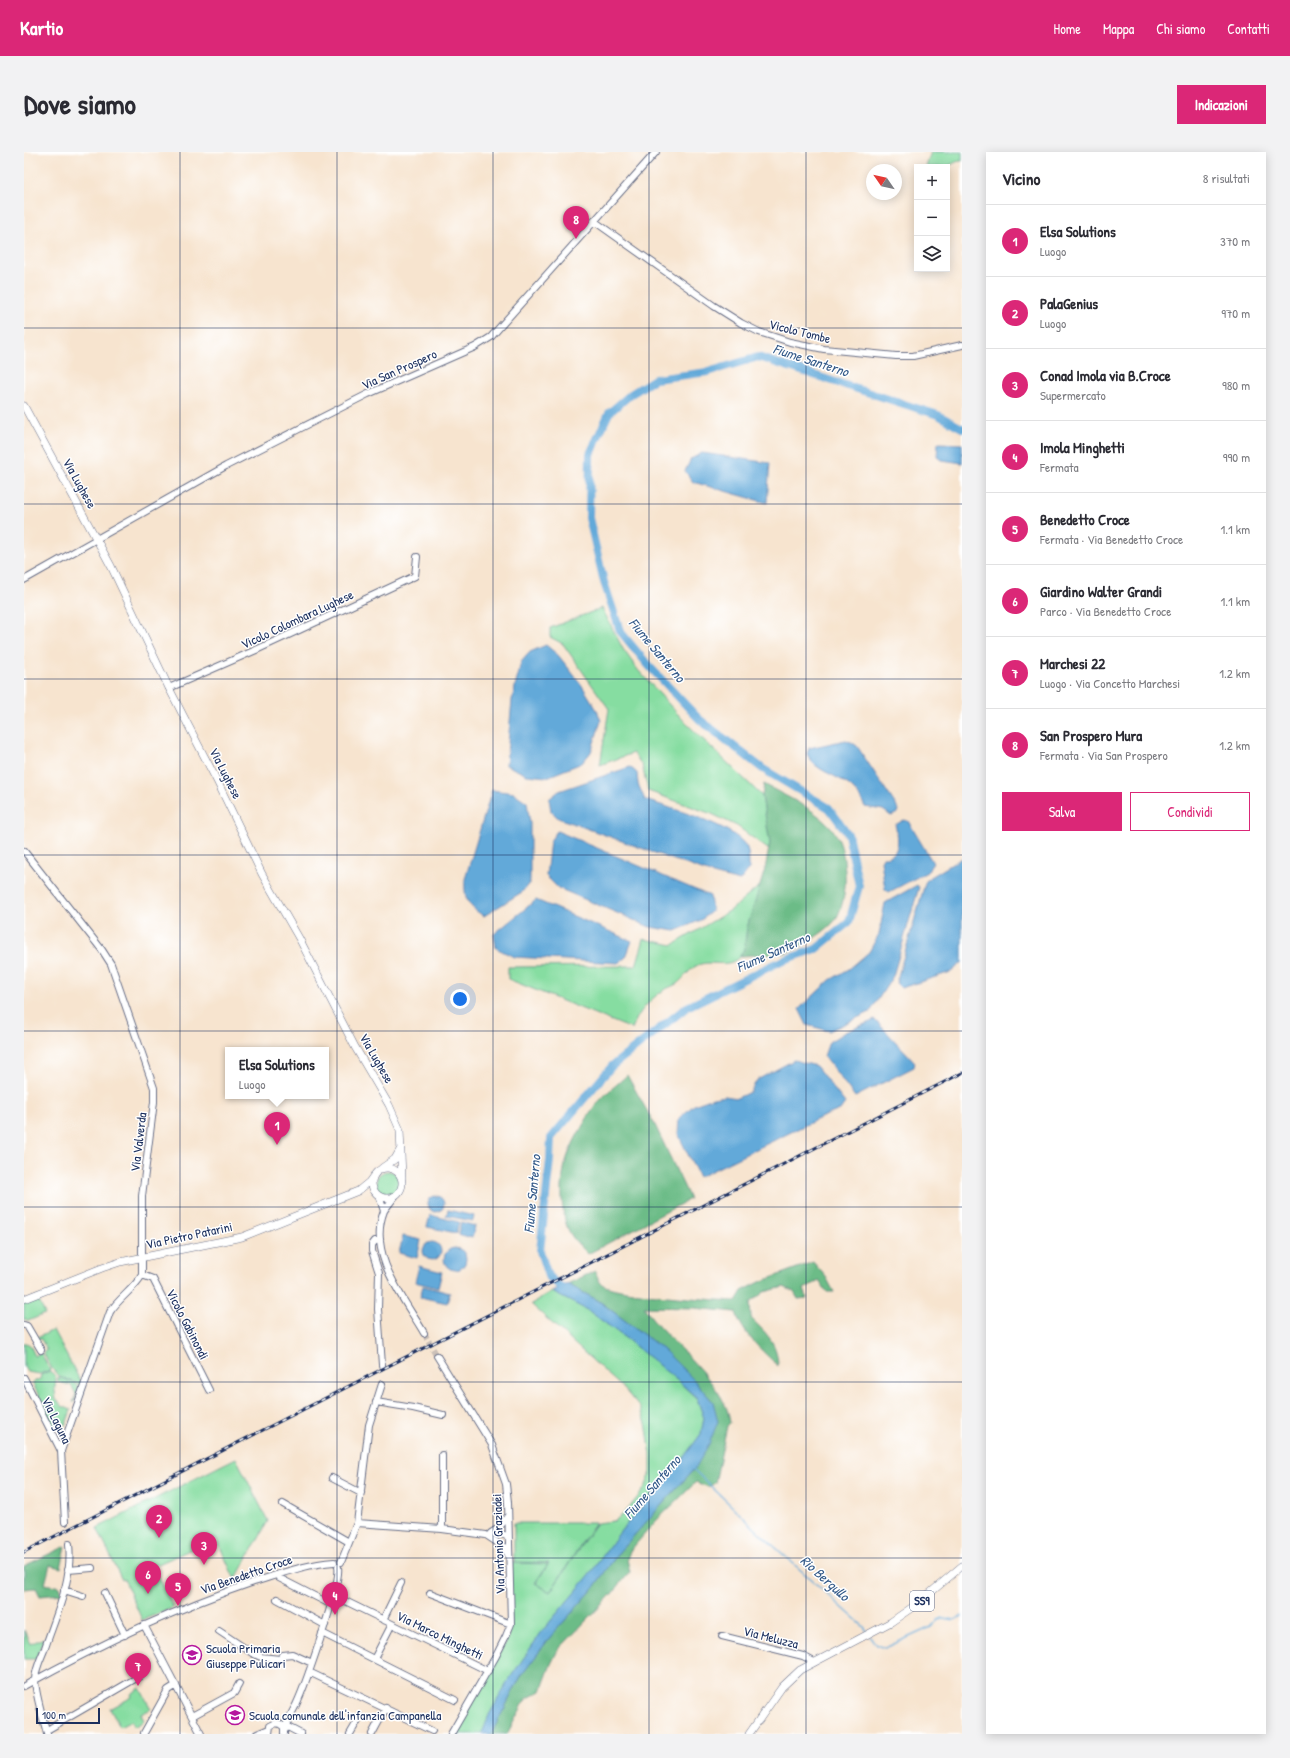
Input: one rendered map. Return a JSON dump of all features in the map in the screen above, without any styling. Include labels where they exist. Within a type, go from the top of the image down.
[{"type":"main road","name":"Via Lughese","points":[[24,406],[97,539],[169,688],[218,783],[262,874],[300,940],[355,1047],[389,1105],[400,1130],[402,1188],[395,1196]]},
{"type":"main road","points":[[395,1196],[387,1198],[377,1194],[372,1184],[374,1175],[395,1159],[400,1150]]},
{"type":"main road","points":[[382,1168],[387,1167],[396,1170],[402,1178]]},
{"type":"main road","name":"Via Pietro Patarini","points":[[24,1299],[102,1268],[141,1257],[242,1237],[358,1191],[369,1182],[374,1175]]},
{"type":"main road","name":"Via Pietro Patarini","points":[[358,1191],[377,1194]]},
{"type":"main road","name":"SS9","points":[[749,1734],[782,1687],[800,1670],[877,1630],[917,1604],[962,1566]]},
{"type":"street","name":"Via San Prospero","points":[[97,539],[226,466],[368,394],[475,347],[491,337],[656,152]]},
{"type":"street","name":"Vicolo Tombe","points":[[594,221],[714,306],[741,323],[759,332],[790,342],[824,349],[896,356],[913,356],[962,345]]},
{"type":"street","points":[[24,580],[97,539]]},
{"type":"street","name":"Vicolo Colombara Lughese","points":[[169,688],[251,652],[415,576],[417,557]]},
{"type":"street","name":"Via Valverda","points":[[24,851],[102,950],[111,964],[152,1080],[154,1088],[154,1102],[142,1196],[142,1275]]},
{"type":"street","points":[[377,1194],[384,1211]]},
{"type":"street","points":[[395,1196],[384,1211],[380,1239],[385,1265],[424,1333]]},
{"type":"street","points":[[380,1239],[375,1241],[372,1245],[372,1251],[379,1273],[378,1309],[382,1365]]},
{"type":"street","points":[[61,1451],[110,1312],[138,1282],[142,1275]]},
{"type":"street","name":"Vicolo Gabinondi","points":[[142,1275],[153,1279],[209,1390]]},
{"type":"street","points":[[24,1325],[27,1326],[41,1350]]},
{"type":"street","name":"Via Antonio Graziadei","points":[[437,1356],[492,1445],[506,1484],[508,1502],[510,1624],[506,1636],[488,1670],[451,1734]]},
{"type":"street","name":"Via Laguna","points":[[24,1378],[61,1451],[65,1522]]},
{"type":"street","points":[[285,1731],[309,1672],[325,1625],[339,1572],[338,1563],[357,1523],[369,1425],[382,1384]]},
{"type":"street","points":[[376,1402],[413,1408],[442,1415]]},
{"type":"street","points":[[442,1455],[442,1529]]},
{"type":"street","points":[[332,1478],[361,1493]]},
{"type":"street","points":[[283,1504],[349,1542]]},
{"type":"street","points":[[490,1536],[499,1528],[508,1516]]},
{"type":"street","points":[[357,1523],[442,1529],[490,1536],[499,1540],[508,1537]]},
{"type":"street","points":[[490,1536],[504,1547],[509,1557]]},
{"type":"street","points":[[69,1544],[68,1570],[64,1590],[35,1680],[47,1732],[140,1676],[147,1664]]},
{"type":"street","name":"Via Benedetto Croce","points":[[24,1686],[144,1625],[177,1611],[235,1589],[305,1566],[338,1563]]},
{"type":"street","points":[[68,1570],[92,1568]]},
{"type":"street","points":[[279,1578],[330,1604]]},
{"type":"street","name":"Via Marco Minghetti","points":[[383,1620],[401,1583]]},
{"type":"street","points":[[64,1590],[83,1596]]},
{"type":"street","points":[[105,1593],[125,1635]]},
{"type":"street","points":[[430,1593],[510,1624]]},
{"type":"street","name":"Via Marco Minghetti","points":[[333,1595],[488,1670]]},
{"type":"street","points":[[276,1599],[325,1625]]},
{"type":"street","points":[[374,1660],[392,1624]]},
{"type":"street","points":[[144,1625],[201,1734]]},
{"type":"street","points":[[219,1631],[261,1657],[280,1659],[283,1655],[292,1654],[312,1663]]},
{"type":"street","points":[[322,1634],[455,1700]]},
{"type":"street","name":"Via Meluzza","points":[[722,1636],[803,1656],[814,1662]]},
{"type":"street","points":[[309,1672],[432,1731]]},
{"type":"street","points":[[192,1716],[234,1693],[239,1684]]},
{"type":"street","points":[[144,1733],[168,1690],[176,1685]]},
{"type":"street","points":[[372,1734],[386,1708]]},
{"type":"street","points":[[258,1734],[269,1731],[274,1724],[278,1723],[292,1712]]},
{"type":"street","points":[[350,1734],[360,1716]]},
{"type":"street","points":[[278,1723],[282,1725],[285,1731]]},
{"type":"street","points":[[285,1731],[301,1734]]},
{"type":"street","points":[[258,1734],[263,1734]]},
{"type":"green space","points":[[931,152],[962,152],[962,161],[950,165],[927,164]]},
{"type":"green space","points":[[602,608],[623,649],[638,670],[685,722],[762,796],[770,843],[769,850],[737,826],[712,814],[648,791],[642,765],[633,753],[600,765],[609,709],[563,644],[550,637],[550,628]]},
{"type":"green space","points":[[764,784],[814,812],[828,824],[836,834],[844,859],[845,890],[841,908],[836,919],[826,929],[804,944],[783,953],[740,956],[744,949],[747,928],[765,869],[770,843],[762,796]]},
{"type":"green space","points":[[761,885],[748,923],[745,946],[741,955],[736,960],[731,962],[707,963],[693,968],[678,983],[664,990],[649,1002],[641,1012],[632,1029],[508,979],[508,967],[636,966],[644,939],[673,945],[731,910]]},
{"type":"green space","points":[[627,1075],[655,1125],[690,1199],[588,1254],[570,1233],[564,1217],[562,1188],[564,1169],[571,1148],[592,1110],[603,1097]]},
{"type":"green space","points":[[388,1171],[397,1174],[400,1183],[397,1192],[388,1195],[379,1192],[376,1183],[379,1174]]},
{"type":"green space","points":[[813,1262],[826,1277],[834,1292],[827,1292],[819,1280],[804,1289],[807,1298],[798,1299],[794,1292],[784,1287],[764,1292],[750,1303],[751,1318],[770,1339],[776,1351],[778,1366],[748,1335],[736,1312],[694,1308],[644,1307],[666,1334],[707,1378],[719,1393],[727,1408],[730,1423],[727,1426],[715,1483],[708,1487],[696,1482],[656,1521],[630,1551],[627,1559],[630,1572],[610,1596],[558,1650],[541,1691],[526,1699],[507,1734],[491,1734],[521,1676],[551,1636],[592,1590],[619,1552],[696,1467],[713,1402],[693,1379],[664,1350],[599,1301],[567,1284],[595,1271],[602,1284],[610,1288],[644,1294],[736,1301],[742,1291],[760,1282]]},
{"type":"green space","points":[[552,1292],[589,1311],[628,1340],[678,1381],[697,1399],[704,1418],[701,1434],[674,1470],[648,1498],[620,1532],[587,1578],[543,1630],[510,1678],[489,1715],[482,1734],[455,1734],[508,1637],[511,1563],[548,1564],[535,1583],[550,1592],[597,1523],[614,1521],[621,1516],[645,1488],[651,1472],[651,1455],[646,1423],[640,1408],[625,1390],[531,1304]]},
{"type":"green space","points":[[37,1297],[45,1314],[28,1321],[26,1319],[24,1320],[24,1303]]},
{"type":"green space","points":[[53,1330],[82,1384],[81,1385],[61,1377],[50,1366],[43,1352],[47,1350],[41,1339],[38,1340],[37,1338]]},
{"type":"green space","points":[[26,1343],[30,1345],[35,1356],[41,1353],[50,1370],[40,1374],[27,1372],[24,1367],[24,1344]]},
{"type":"green space","points":[[49,1371],[54,1375],[56,1380],[56,1400],[62,1406],[71,1410],[66,1424],[55,1429],[33,1384],[33,1382],[40,1379],[41,1375]]},
{"type":"green space","points":[[58,1377],[73,1383],[79,1389],[74,1402],[76,1394],[71,1385],[58,1382]]},
{"type":"green space","points":[[236,1458],[268,1521],[235,1580],[216,1538],[154,1566],[173,1608],[142,1620],[124,1579],[122,1580],[97,1528]]},
{"type":"green space","points":[[514,1523],[596,1523],[550,1592],[536,1583],[549,1563],[514,1562]]},
{"type":"green space","points":[[66,1546],[61,1568],[50,1565],[45,1584],[60,1587],[62,1594],[40,1596],[36,1588],[24,1589],[24,1566]]},
{"type":"green space","points":[[24,1630],[30,1644],[44,1638],[36,1659],[24,1659]]},
{"type":"green space","points":[[140,1688],[151,1709],[141,1714],[144,1721],[134,1727],[131,1721],[120,1727],[110,1709],[132,1697],[131,1694]]},
{"type":"water","points":[[938,443],[962,444],[962,463],[942,460],[937,456]]},
{"type":"water","points":[[702,453],[770,463],[767,503],[693,482],[685,471],[691,459]]},
{"type":"water","points":[[546,645],[558,655],[581,684],[597,710],[601,721],[591,752],[582,763],[547,777],[527,775],[506,765],[512,700],[521,662],[530,652]]},
{"type":"water","points":[[846,740],[857,746],[899,810],[898,813],[891,816],[883,810],[865,807],[860,797],[852,788],[819,768],[810,760],[807,754],[809,748]]},
{"type":"water","points":[[630,767],[637,773],[638,784],[645,800],[701,818],[730,832],[740,840],[748,850],[749,869],[740,881],[713,874],[558,818],[551,811],[549,799],[559,791]]},
{"type":"water","points":[[492,790],[514,793],[527,802],[530,823],[530,882],[522,892],[484,916],[470,905],[465,892],[465,879]]},
{"type":"water","points":[[904,820],[908,821],[933,863],[927,872],[889,892],[885,889],[881,861],[883,857],[893,854],[896,850],[898,840],[895,825]]},
{"type":"water","points":[[557,831],[710,896],[712,911],[701,920],[675,931],[650,927],[558,888],[546,876],[550,841]]},
{"type":"water","points":[[962,858],[962,963],[951,972],[901,988],[896,983],[926,880]]},
{"type":"water","points":[[917,885],[919,887],[893,976],[870,1012],[829,1031],[807,1025],[799,1009],[830,980],[849,969],[869,952],[879,934],[885,903]]},
{"type":"water","points":[[536,900],[632,941],[626,957],[618,963],[514,957],[496,948],[494,934]]},
{"type":"water","points":[[875,1020],[915,1062],[914,1067],[855,1097],[824,1056],[829,1042],[845,1032]]},
{"type":"water","points":[[794,1060],[816,1066],[845,1103],[840,1110],[822,1117],[699,1177],[678,1134],[679,1118],[694,1105],[713,1098],[725,1096],[737,1098],[750,1092],[757,1080]]},
{"type":"water","points":[[436,1196],[442,1198],[444,1204],[442,1210],[436,1212],[430,1210],[428,1204],[430,1198]]},
{"type":"water","points":[[448,1210],[474,1216],[473,1221],[446,1216]]},
{"type":"water","points":[[430,1215],[459,1222],[456,1233],[427,1227]]},
{"type":"water","points":[[461,1222],[475,1226],[472,1238],[458,1234]]},
{"type":"water","points":[[403,1236],[421,1240],[417,1258],[399,1253]]},
{"type":"water","points":[[432,1242],[438,1245],[441,1251],[438,1257],[432,1260],[426,1257],[423,1251],[426,1245]]},
{"type":"water","points":[[455,1248],[463,1251],[466,1259],[463,1267],[455,1270],[447,1267],[444,1259],[447,1251]]},
{"type":"water","points":[[419,1266],[442,1272],[438,1288],[415,1282]]},
{"type":"water","points":[[567,1284],[599,1301],[664,1350],[693,1379],[713,1402],[718,1421],[709,1444],[696,1467],[619,1552],[592,1590],[551,1636],[521,1676],[491,1734],[482,1734],[489,1715],[510,1678],[543,1630],[587,1578],[620,1532],[674,1470],[701,1434],[704,1418],[697,1398],[628,1340],[589,1311],[552,1292]]},
{"type":"water","points":[[423,1286],[450,1293],[447,1303],[420,1297]]},
{"type":"waterway","name":"Fiume Santerno","points":[[569,1294],[548,1276],[540,1251],[551,1138],[612,1066],[687,1007],[781,961],[816,949],[849,922],[859,886],[848,834],[829,808],[763,769],[699,719],[649,666],[620,631],[604,582],[589,518],[590,454],[609,413],[631,394],[655,379],[708,372],[758,357],[938,415],[962,428]]},
{"type":"waterway","name":"Rio Bergullo","points":[[693,1469],[766,1539],[867,1631]]},
{"type":"waterway","name":"Rio Bergullo","points":[[870,1636],[876,1645],[885,1648],[931,1627],[938,1620],[943,1618],[954,1620],[962,1616]]},
{"type":"tunnel","points":[[424,1333],[437,1356]]},
{"type":"railway","points":[[24,1552],[962,1073]]},
{"type":"place","name":"San Prospero Mura","points":[[576,239]]},
{"type":"place","name":"Elsa Solutions","points":[[277,1145]]},
{"type":"place","name":"PalaGenius","points":[[159,1538]]},
{"type":"place","name":"Conad Imola via B.Croce","points":[[204,1565]]},
{"type":"place","name":"Giardino Walter Grandi","points":[[148,1594]]},
{"type":"place","name":"Benedetto Croce","points":[[178,1606]]},
{"type":"place","name":"Imola Minghetti","points":[[335,1615]]},
{"type":"place","name":"Scuola Primaria Giuseppe Pulicari","points":[[192,1655]]},
{"type":"place","name":"Marchesi 22","points":[[138,1686]]},
{"type":"place","name":"Scuola comunale dell'infanzia Campanella","points":[[235,1715]]}]
